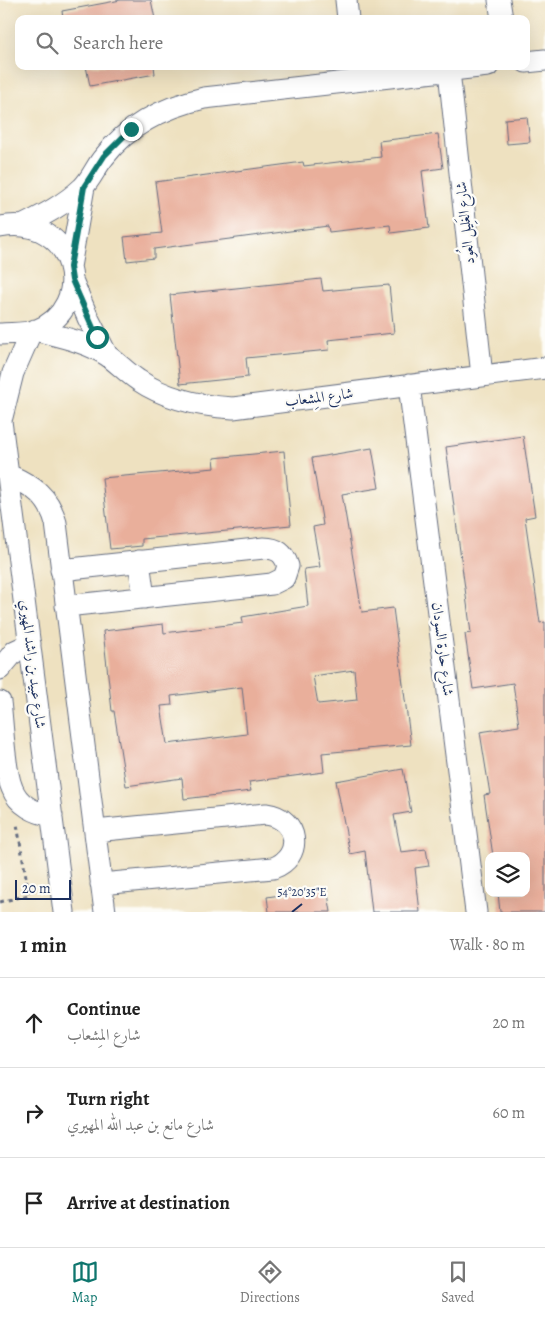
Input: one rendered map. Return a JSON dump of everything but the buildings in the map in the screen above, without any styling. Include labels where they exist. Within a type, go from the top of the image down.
[{"type":"street","points":[[346,0],[348,15]]},
{"type":"street","points":[[499,0],[501,15]]},
{"type":"street","points":[[530,62],[545,60]]},
{"type":"street","points":[[0,334],[33,331],[54,320],[67,302],[84,187],[93,170],[131,129],[166,109],[204,98],[354,74],[457,70]]},
{"type":"street","name":"شارع الغَلِيل العُود","points":[[449,71],[482,376]]},
{"type":"street","points":[[10,222],[56,208],[84,187]]},
{"type":"street","name":"شارع المِشعاب","points":[[10,222],[34,227],[54,238],[67,257],[71,274],[88,318],[107,355]]},
{"type":"street","name":"شارع المِشعاب","points":[[33,331],[72,340],[107,355],[130,374],[155,390],[193,404],[212,407],[233,408],[545,368]]},
{"type":"street","name":"شارع عبيد بن راشد المهيري","points":[[33,331],[13,373],[1,415],[64,912]]},
{"type":"street","name":"شارع حارة السودان","points":[[409,385],[476,912]]},
{"type":"street","points":[[9,475],[34,487],[50,507],[56,523],[105,912]]},
{"type":"street","points":[[62,570],[271,548],[282,554],[288,566],[284,578],[272,584],[66,606]]},
{"type":"street","points":[[140,562],[144,598]]},
{"type":"street","points":[[0,669],[15,651],[30,644]]},
{"type":"street","points":[[0,702],[12,789],[24,804],[32,810],[52,816]]},
{"type":"street","points":[[95,831],[266,814],[281,818],[287,824],[294,838],[291,854],[280,865],[272,868],[101,884]]},
{"type":"path","points":[[0,902],[29,895],[12,789]]},
{"type":"route","points":[[97,337],[79,299],[72,280],[70,267],[79,227],[84,187],[93,170],[104,156],[131,129]]}]
